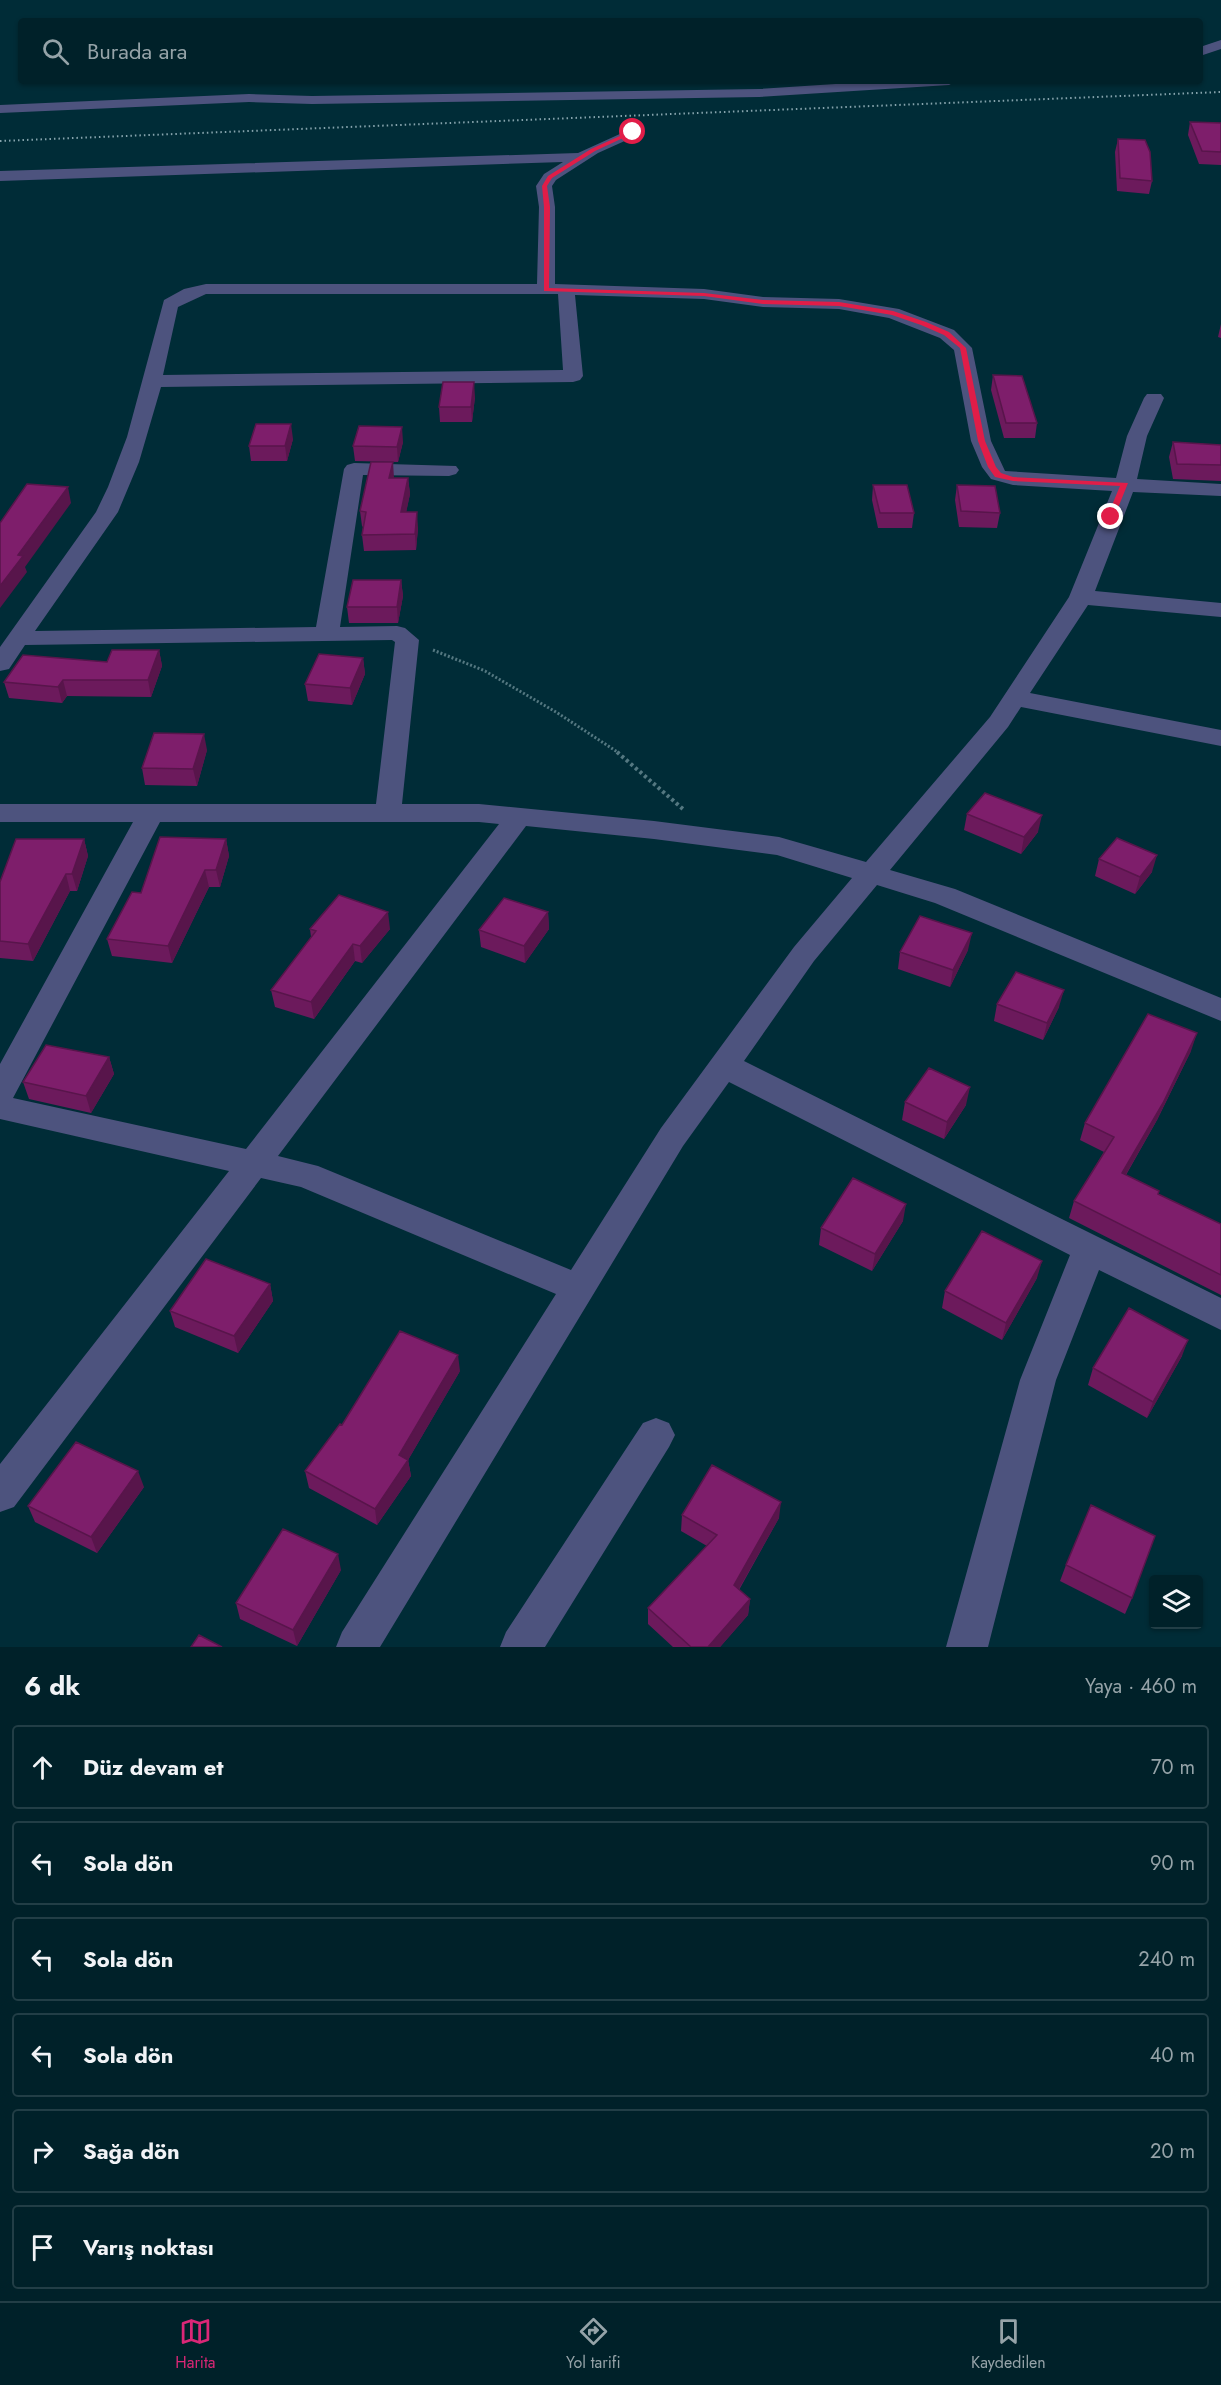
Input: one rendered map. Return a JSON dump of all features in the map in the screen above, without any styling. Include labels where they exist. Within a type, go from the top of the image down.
[{"type":"street","points":[[1203,51],[1221,44]]},
{"type":"street","points":[[0,109],[249,98],[312,100],[759,93],[902,84]]},
{"type":"street","points":[[152,381],[573,376],[556,289],[544,186],[550,177],[583,157],[633,132]]},
{"type":"street","points":[[0,176],[583,157]]},
{"type":"street","points":[[0,664],[107,512],[119,489],[133,457],[170,304],[190,293],[223,289],[556,289],[704,294],[763,302],[847,305],[893,313],[947,334],[963,348],[981,441],[998,475],[1013,479],[1221,490]]},
{"type":"street","points":[[357,1647],[672,1137],[804,954],[873,874],[913,821],[999,722],[1081,597],[1125,484],[1137,436],[1154,398]]},
{"type":"street","points":[[327,634],[354,469],[449,470]]},
{"type":"street","points":[[1081,597],[1221,610]]},
{"type":"street","points":[[18,638],[397,633],[407,640],[388,813]]},
{"type":"street","points":[[1015,698],[1221,738]]},
{"type":"street","points":[[0,813],[479,813],[779,846],[945,896],[1221,1010]]},
{"type":"street","points":[[0,1093],[151,813]]},
{"type":"street","points":[[0,1494],[519,817]]},
{"type":"street","points":[[724,1065],[1221,1314]]},
{"type":"street","points":[[0,1107],[306,1175],[578,1288]]},
{"type":"street","points":[[967,1647],[1038,1380],[1090,1248]]},
{"type":"street","points":[[521,1647],[656,1435]]},
{"type":"path","points":[[407,640],[485,671],[556,712],[620,754],[688,814],[704,836]]},
{"type":"building","points":[[1190,122],[1221,123],[1221,152],[1202,151]]},
{"type":"building","points":[[1118,139],[1145,140],[1150,152],[1152,181],[1120,178]]},
{"type":"building","points":[[993,375],[1022,376],[1037,423],[1006,423]]},
{"type":"building","points":[[443,382],[474,382],[471,407],[439,407]]},
{"type":"building","points":[[256,424],[291,424],[285,446],[249,446]]},
{"type":"building","points":[[359,426],[402,427],[397,447],[353,446]]},
{"type":"building","points":[[1173,442],[1221,445],[1221,465],[1177,464]]},
{"type":"building","points":[[371,462],[393,462],[389,478],[408,478],[401,512],[417,512],[415,534],[362,535],[366,512],[360,511]]},
{"type":"building","points":[[27,484],[68,487],[18,555],[23,556],[0,586],[0,523]]},
{"type":"building","points":[[873,485],[907,485],[914,513],[880,513]]},
{"type":"building","points":[[957,485],[995,486],[1000,513],[961,511]]},
{"type":"building","points":[[353,580],[401,580],[397,607],[347,607]]},
{"type":"building","points":[[112,650],[159,650],[148,680],[63,680],[58,687],[4,682],[23,655],[107,662]]},
{"type":"building","points":[[319,654],[363,658],[350,688],[305,684]]},
{"type":"building","points":[[154,733],[204,734],[193,769],[142,768]]},
{"type":"building","points":[[985,793],[1042,815],[1024,837],[967,814]]},
{"type":"building","points":[[160,837],[226,839],[216,870],[205,870],[168,946],[107,939],[132,892],[141,893]]},
{"type":"building","points":[[1117,838],[1157,855],[1140,877],[1099,859]]},
{"type":"building","points":[[16,839],[84,839],[72,874],[66,874],[28,944],[0,941],[0,882]]},
{"type":"building","points":[[339,895],[388,912],[360,946],[353,944],[311,1002],[271,990],[316,931],[310,929]]},
{"type":"building","points":[[504,898],[548,912],[524,946],[479,930]]},
{"type":"building","points":[[920,916],[972,933],[953,970],[900,952]]},
{"type":"building","points":[[1016,972],[1064,990],[1047,1023],[997,1004]]},
{"type":"building","points":[[1148,1014],[1197,1033],[1163,1103],[1122,1173],[1159,1191],[1158,1194],[1221,1224],[1221,1275],[1074,1201],[1114,1137],[1085,1123]]},
{"type":"building","points":[[46,1045],[109,1057],[86,1096],[23,1082]]},
{"type":"building","points":[[929,1068],[970,1087],[947,1122],[905,1102]]},
{"type":"building","points":[[853,1178],[906,1204],[875,1254],[821,1228]]},
{"type":"building","points":[[982,1231],[1042,1261],[1006,1323],[945,1291]]},
{"type":"building","points":[[206,1259],[270,1284],[234,1336],[170,1311]]},
{"type":"building","points":[[1129,1308],[1188,1340],[1153,1402],[1093,1368]]},
{"type":"building","points":[[400,1331],[458,1355],[399,1455],[408,1460],[375,1509],[305,1471],[340,1424],[342,1425]]},
{"type":"building","points":[[76,1442],[138,1471],[91,1537],[28,1506]]},
{"type":"building","points":[[712,1465],[781,1502],[734,1585],[750,1599],[708,1647],[691,1647],[648,1608],[717,1535],[682,1515]]},
{"type":"building","points":[[1091,1505],[1155,1536],[1132,1598],[1066,1565]]},
{"type":"building","points":[[283,1529],[338,1554],[293,1630],[236,1603]]},
{"type":"building","points":[[199,1635],[222,1647],[191,1647]]},
{"type":"railway","points":[[0,141],[1221,92]]},
{"type":"route","points":[[633,132],[593,150],[550,177],[544,186],[547,207],[546,289],[704,294],[763,302],[839,304],[893,313],[923,324],[947,334],[963,348],[981,441],[998,475],[1013,479],[1125,484],[1111,517]]}]
